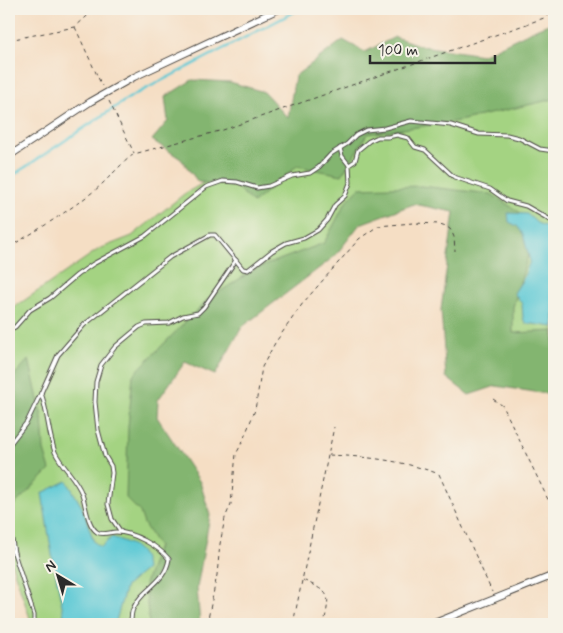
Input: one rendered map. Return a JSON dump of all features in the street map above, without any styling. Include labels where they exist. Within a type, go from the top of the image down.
[{"type":"street","points":[[9,156],[90,102],[134,77],[280,9]]},
{"type":"street","points":[[432,624],[554,575]]},
{"type":"lane","points":[[9,330],[15,327],[30,310],[50,298],[77,275],[93,264],[145,236],[206,187],[223,181],[237,182],[257,188],[269,186],[292,176],[310,173],[319,167],[331,154],[347,144],[356,135],[366,130],[385,128],[411,121],[451,125],[479,134],[508,135],[520,138],[540,149],[554,151]]},
{"type":"lane","points":[[349,165],[355,161],[358,150],[369,141],[378,137],[397,135],[408,138],[415,147],[425,150],[454,177],[490,189],[507,202],[526,206],[554,222]]},
{"type":"lane","points":[[9,445],[27,422],[58,355],[84,326],[170,257],[210,235],[215,235],[243,269],[248,270],[272,251],[318,230],[327,220],[335,205],[345,196],[350,183],[349,165],[342,156],[340,148]]},
{"type":"lane","points":[[122,533],[112,519],[108,504],[112,473],[98,430],[95,402],[96,382],[102,365],[115,347],[139,327],[146,324],[169,323],[183,316],[198,312],[204,307],[236,260]]},
{"type":"lane","points":[[41,393],[45,402],[55,451],[62,465],[77,484],[95,531],[100,534],[117,532],[134,536],[163,551],[169,559],[168,567],[162,578],[139,598],[132,610],[131,624]]},
{"type":"lane","points":[[9,532],[34,615],[34,624]]},
{"type":"lane","points":[[9,549],[14,553]]},
{"type":"path","points":[[9,40],[74,26],[95,9]]},
{"type":"path","points":[[9,247],[37,231],[96,190],[125,160],[134,154],[223,130],[544,18],[554,12]]},
{"type":"path","points":[[74,26],[134,154]]},
{"type":"path","points":[[207,624],[224,527],[232,504],[236,454],[255,410],[262,367],[275,343],[303,303],[360,238],[378,226],[414,223],[440,224],[451,230],[454,237],[455,251]]},
{"type":"path","points":[[493,399],[503,406],[554,512]]},
{"type":"path","points":[[293,624],[334,427]]},
{"type":"path","points":[[329,455],[376,458],[417,466],[439,474],[496,599]]},
{"type":"path","points":[[303,579],[325,591],[329,599],[324,624]]},
{"type":"green space","points":[[554,22],[554,99],[459,121],[367,134],[342,175],[297,166],[253,203],[234,185],[198,182],[181,159],[152,140],[168,121],[165,97],[192,80],[230,82],[264,92],[288,118],[295,76],[343,40],[365,52],[395,37],[422,46],[482,55]]},
{"type":"green space","points":[[554,74],[554,345],[496,347],[478,207],[409,195],[359,210],[318,258],[149,385],[174,624],[32,624],[9,556],[9,311],[99,249],[132,236],[184,194],[245,159]]},
{"type":"green space","points":[[421,186],[491,194],[521,213],[533,238],[513,307],[513,333],[554,331],[554,395],[496,386],[469,395],[446,377],[441,310],[454,212],[414,204],[360,224],[335,256],[242,327],[215,375],[185,362],[158,400],[157,417],[200,482],[210,515],[197,588],[200,624],[149,624],[145,584],[158,546],[144,524],[140,512],[126,498],[128,427],[133,375],[207,300],[255,269],[324,243],[346,202],[359,188]]},
{"type":"green space","points":[[29,359],[42,417],[44,450],[50,470],[9,510],[9,394],[12,378]]},
{"type":"water","points":[[508,213],[527,214],[537,223],[547,227],[554,233],[554,327],[525,323],[522,304],[514,293],[523,279],[530,261],[523,234],[517,226],[509,222]]},
{"type":"water","points":[[67,481],[82,507],[94,542],[101,547],[112,537],[125,542],[139,551],[145,562],[146,569],[126,586],[116,621],[107,624],[62,624],[64,616],[42,493]]},
{"type":"waterway","points":[[9,178],[132,96],[300,9]]}]
